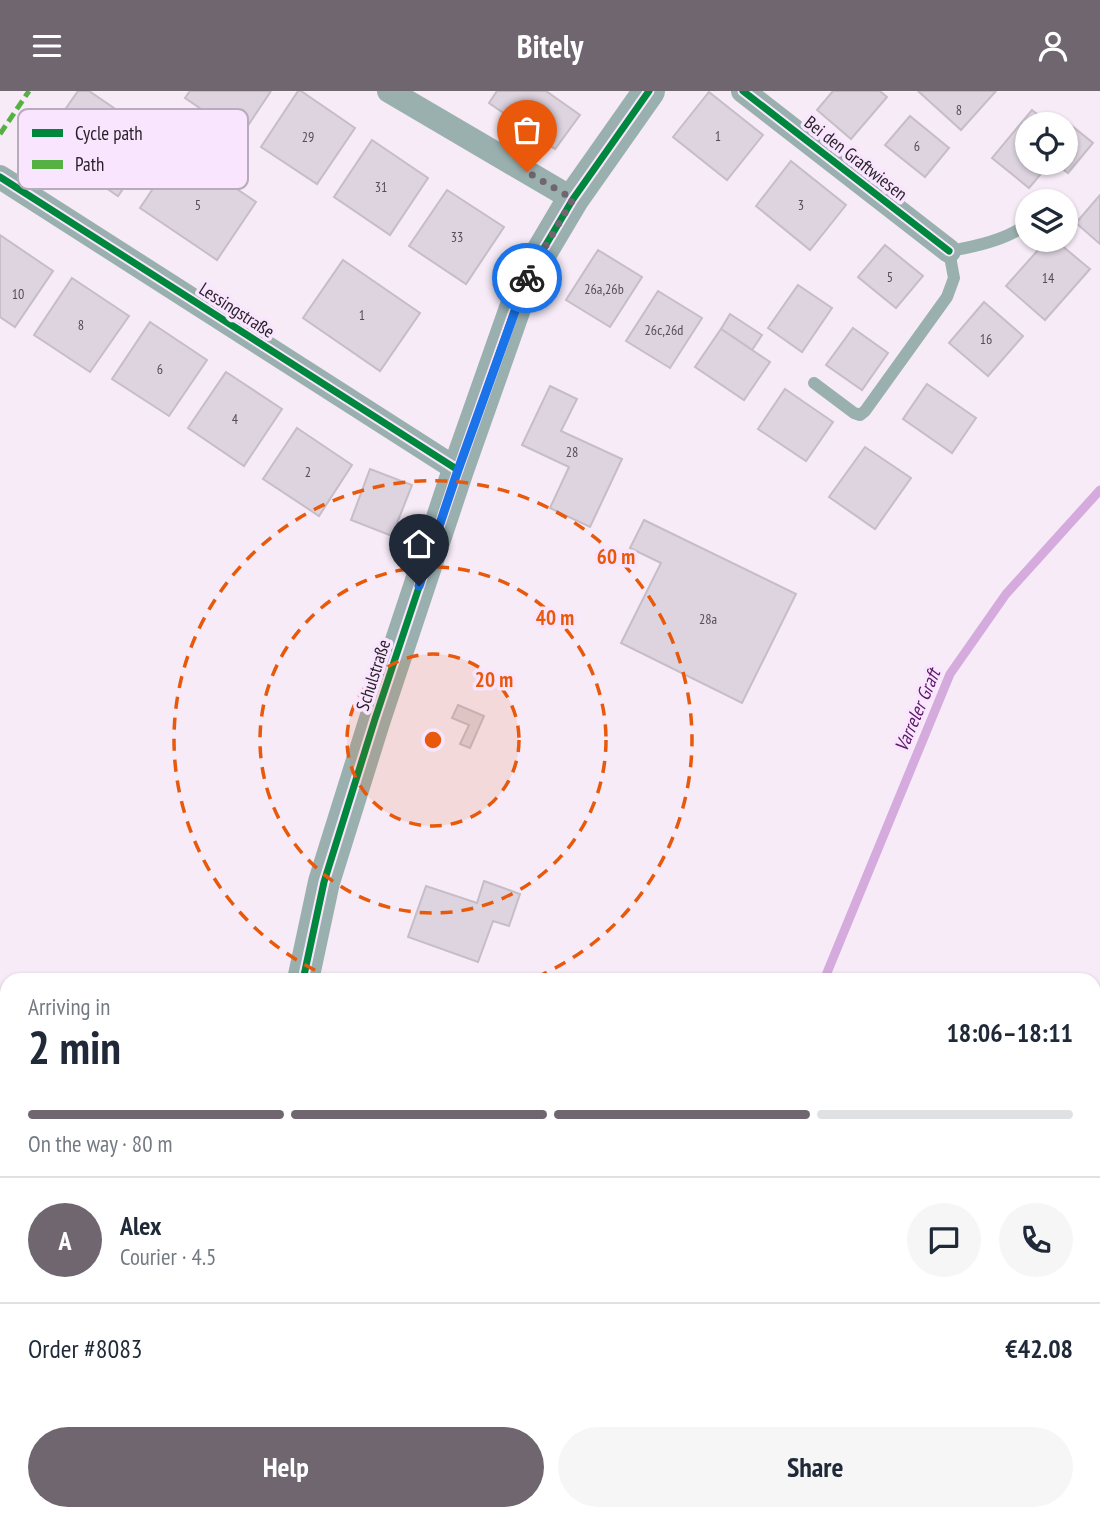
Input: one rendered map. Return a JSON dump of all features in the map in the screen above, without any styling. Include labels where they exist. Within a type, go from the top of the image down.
[{"type":"street","points":[[389,91],[573,199]]},
{"type":"street","name":"Schulstraße","points":[[306,973],[324,883],[375,719],[525,280],[573,199],[649,91]]},
{"type":"street","name":"Bei den Graftwiesen","points":[[743,91],[949,251]]},
{"type":"street","name":"Lessingstraße","points":[[0,177],[18,189]]},
{"type":"street","name":"Lessingstraße","points":[[19,189],[458,470]]},
{"type":"lane","points":[[814,383],[860,415],[947,297],[954,278],[949,251],[975,247],[1015,231]]},
{"type":"building","points":[[78,91],[89,91],[115,109],[65,109]]},
{"type":"building","points":[[190,91],[271,91],[248,126],[248,109],[201,109],[185,98]]},
{"type":"building","points":[[298,91],[355,128],[317,184],[261,147]]},
{"type":"building","points":[[497,91],[546,91],[580,115],[555,149],[489,103]]},
{"type":"building","points":[[833,91],[880,91],[887,97],[851,139],[817,110]]},
{"type":"building","points":[[918,91],[996,91],[961,130]]},
{"type":"building","points":[[709,92],[763,135],[727,180],[673,137]]},
{"type":"building","points":[[910,116],[949,148],[925,177],[885,145]]},
{"type":"building","points":[[1015,130],[1015,175],[1040,175],[1029,188],[992,158]]},
{"type":"building","points":[[1078,131],[1093,143],[1078,161]]},
{"type":"building","points":[[372,140],[428,178],[390,235],[334,197]]},
{"type":"building","points":[[791,161],[846,205],[810,250],[756,206]]},
{"type":"building","points":[[108,189],[123,189],[118,196]]},
{"type":"building","points":[[153,189],[237,189],[256,202],[217,260],[140,208]]},
{"type":"building","points":[[447,190],[504,227],[466,284],[409,246]]},
{"type":"building","points":[[1100,195],[1100,244],[1078,225],[1078,221]]},
{"type":"building","points":[[0,235],[53,271],[15,327],[0,317]]},
{"type":"building","points":[[885,245],[923,276],[896,308],[858,277]]},
{"type":"building","points":[[598,250],[642,277],[610,327],[566,300]]},
{"type":"building","points":[[1036,252],[1069,252],[1090,269],[1045,320],[1006,286]]},
{"type":"building","points":[[343,260],[420,313],[380,371],[303,318]]},
{"type":"building","points":[[72,278],[129,316],[90,372],[34,335]]},
{"type":"building","points":[[798,285],[832,308],[802,352],[768,328]]},
{"type":"building","points":[[658,291],[702,318],[670,368],[626,341]]},
{"type":"building","points":[[984,302],[1023,336],[988,376],[949,343]]},
{"type":"building","points":[[730,314],[762,335],[752,350],[721,329]]},
{"type":"building","points":[[150,322],[207,360],[169,416],[112,379]]},
{"type":"building","points":[[853,328],[888,353],[862,390],[826,365]]},
{"type":"building","points":[[721,329],[770,362],[744,400],[695,367]]},
{"type":"building","points":[[226,372],[282,409],[244,466],[188,428]]},
{"type":"building","points":[[927,384],[976,418],[952,453],[903,419]]},
{"type":"building","points":[[550,386],[577,399],[561,431],[622,459],[590,527],[550,508],[569,467],[522,445]]},
{"type":"building","points":[[785,389],[833,422],[806,461],[758,429]]},
{"type":"building","points":[[297,428],[352,465],[319,516],[263,479]]},
{"type":"building","points":[[865,447],[911,478],[875,529],[829,497]]},
{"type":"building","points":[[370,469],[412,485],[392,536],[351,520]]},
{"type":"building","points":[[644,520],[796,594],[742,703],[621,643],[661,563],[630,548]]},
{"type":"building","points":[[458,705],[484,716],[470,748],[460,744],[469,725],[452,718]]},
{"type":"building","points":[[484,881],[520,894],[509,926],[493,921],[478,962],[408,937],[426,886],[477,903]]},
{"type":"waterway","name":"Varreler Graft","points":[[827,973],[950,674],[1006,594],[1100,490]]},
{"type":"marked path","points":[[0,134],[29,91]]},
{"type":"cycle path","points":[[304,973],[324,882],[375,719],[525,280],[573,199],[649,91]]},
{"type":"cycle path","points":[[743,91],[949,251]]},
{"type":"cycle path","points":[[0,177],[18,189]]},
{"type":"cycle path","points":[[19,189],[458,470]]},
{"type":"way so far","points":[[527,172],[573,199],[527,278]]},
{"type":"route","points":[[419,586],[527,278]]}]
